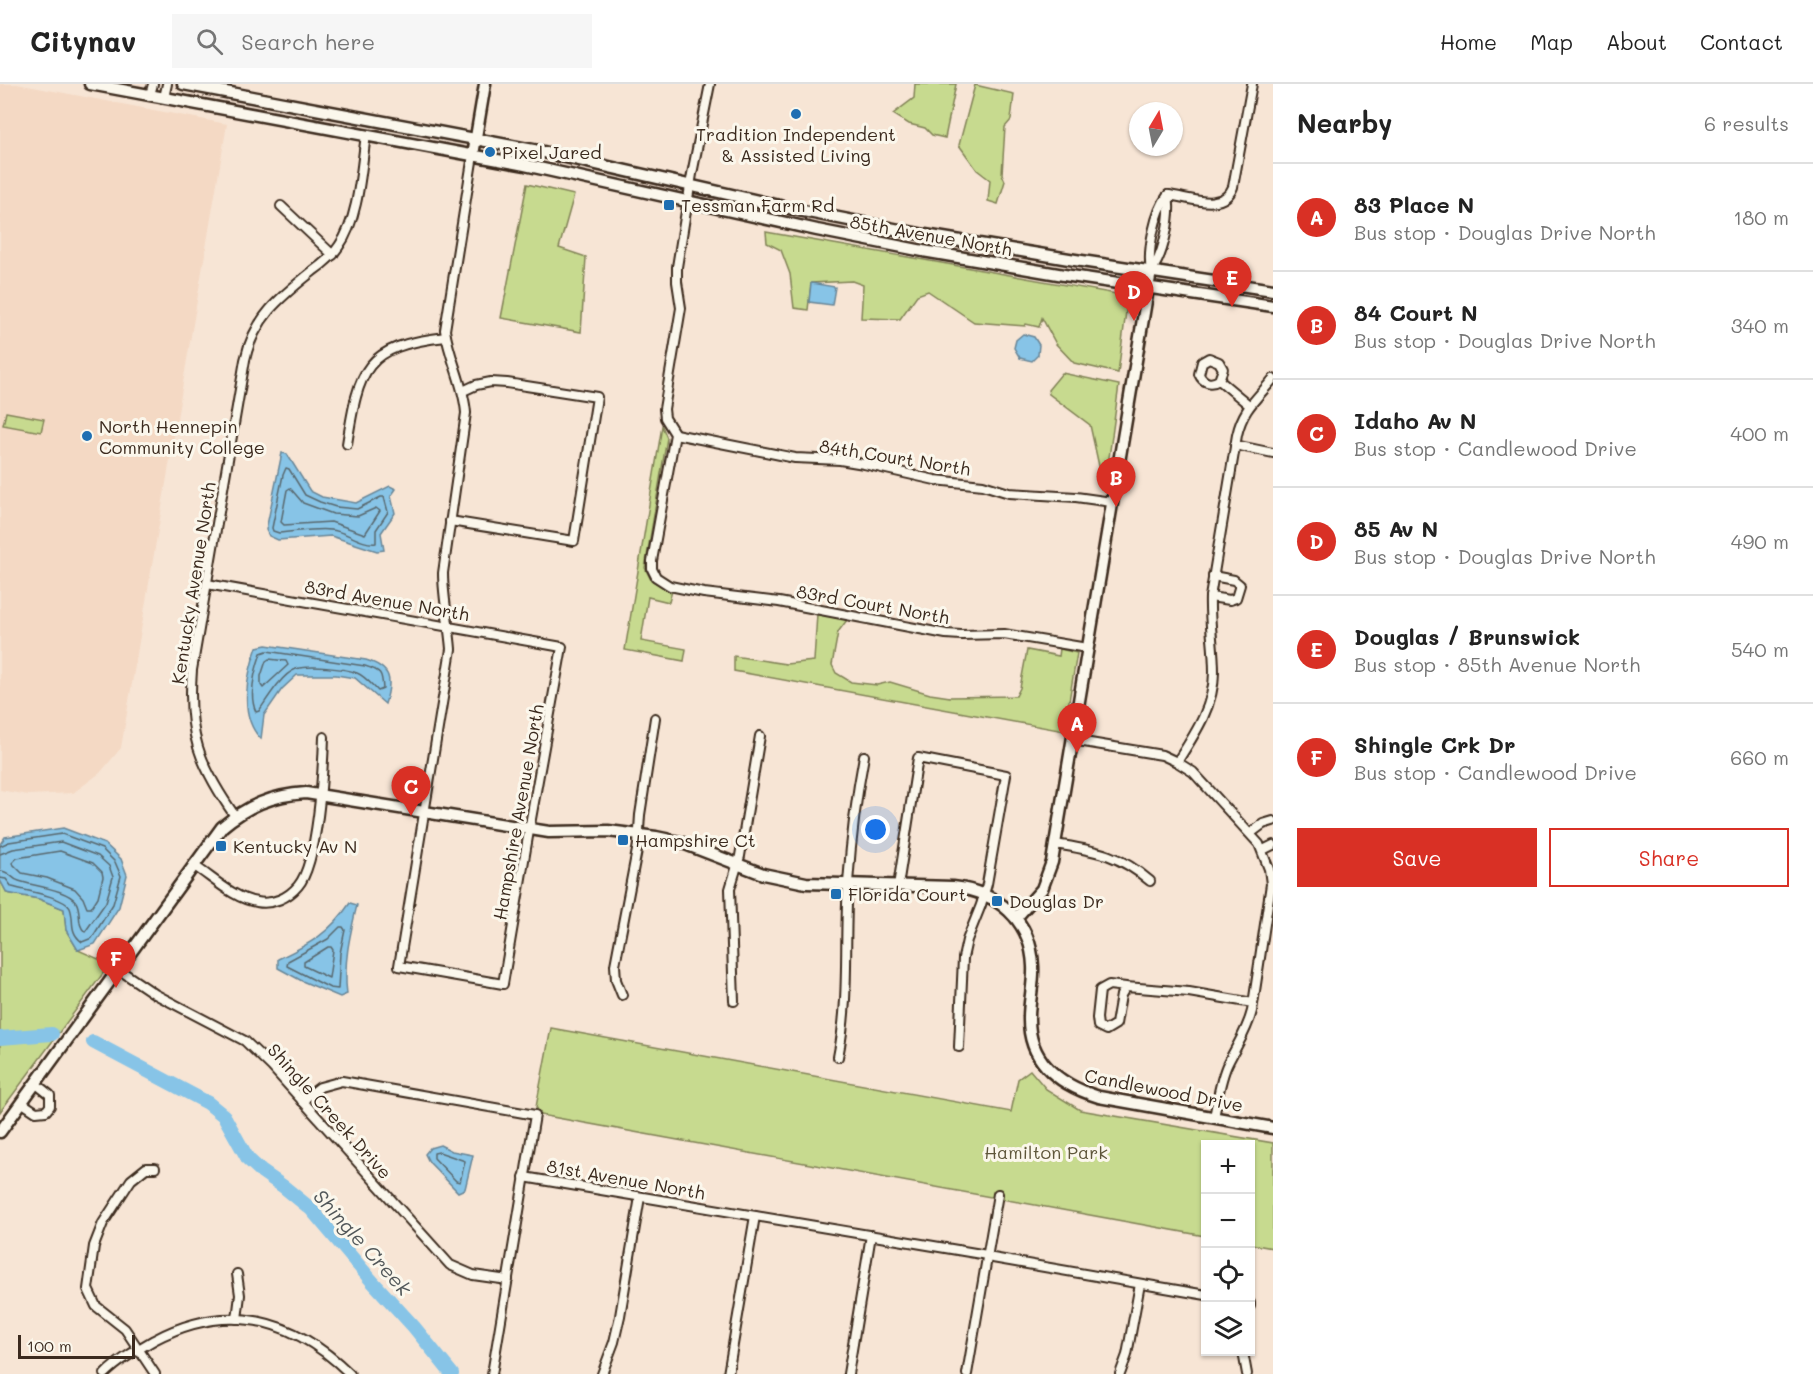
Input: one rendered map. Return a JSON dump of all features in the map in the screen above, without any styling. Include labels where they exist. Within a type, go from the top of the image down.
[{"type":"street","name":"85th Avenue North","points":[[90,84],[152,90],[164,98],[473,155],[923,251],[1273,306]]},
{"type":"street","points":[[164,98],[167,84]]},
{"type":"street","name":"85th Avenue North","points":[[183,84],[476,138],[793,209],[925,235],[1273,290]]},
{"type":"street","points":[[423,811],[450,658],[443,573],[465,424],[463,391],[446,342],[446,319],[485,84]]},
{"type":"street","points":[[675,434],[665,418],[664,409],[681,308],[677,267],[710,84]]},
{"type":"street","points":[[1016,918],[1042,889],[1052,862],[1151,271],[1149,261],[1158,212],[1168,195],[1216,202],[1228,195],[1233,187],[1252,84]]},
{"type":"street","name":"Kentucky Avenue North","points":[[235,816],[216,788],[201,758],[191,715],[192,670],[248,345],[259,323],[274,305],[333,255],[346,235],[352,220],[366,135]]},
{"type":"street","points":[[280,206],[333,255]]},
{"type":"street","points":[[923,251],[925,235]]},
{"type":"street","points":[[347,444],[354,400],[365,372],[375,360],[401,344],[446,337]]},
{"type":"street","points":[[1178,762],[1199,726],[1212,692],[1214,674],[1209,615],[1210,597],[1239,424],[1249,405],[1273,379]]},
{"type":"street","points":[[1219,380],[1249,405]]},
{"type":"street","points":[[450,522],[574,541],[597,397],[491,382],[463,391]]},
{"type":"street","name":"84th Court North","points":[[675,434],[789,457],[864,464],[935,480],[983,485],[1010,493],[1076,497],[1112,502]]},
{"type":"street","name":"83rd Court North","points":[[675,434],[652,561],[652,569],[656,577],[670,586],[704,593],[779,602],[946,634],[1004,634],[1088,648]]},
{"type":"street","points":[[1235,445],[1273,453]]},
{"type":"street","points":[[1210,597],[1230,600],[1236,597],[1239,591],[1239,585],[1234,580],[1213,576]]},
{"type":"street","name":"83rd Avenue North","points":[[207,584],[562,647]]},
{"type":"street","name":"Hampshire Avenue North","points":[[423,811],[399,966],[504,984],[562,647]]},
{"type":"street","points":[[622,995],[615,980],[615,965],[638,845],[655,718]]},
{"type":"street","points":[[734,1001],[730,889],[738,865],[760,736]]},
{"type":"street","points":[[193,865],[245,899],[257,903],[280,900],[299,886],[309,864],[321,794],[324,737]]},
{"type":"street","points":[[1072,740],[1145,751],[1178,762],[1206,785],[1251,833],[1263,850],[1271,884],[1249,1025],[1222,1078],[1214,1118]]},
{"type":"street","points":[[838,1057],[845,1015],[848,885],[855,801],[864,756]]},
{"type":"street","points":[[898,886],[918,758],[1006,775],[984,894],[967,940],[963,958],[959,1047]]},
{"type":"street","name":"Candlewood Drive","points":[[0,1132],[217,833],[250,806],[268,798],[286,794],[321,794],[564,833],[608,831],[639,834],[680,842],[738,865],[785,879],[848,885],[968,888],[1002,905],[1016,918],[1027,938],[1032,953],[1033,984],[1029,1020],[1031,1036],[1036,1051],[1052,1073],[1070,1087],[1099,1097],[1273,1128]]},
{"type":"street","points":[[1251,833],[1263,824],[1273,821]]},
{"type":"street","points":[[1055,844],[1099,851],[1117,858],[1150,881]]},
{"type":"street","points":[[1263,850],[1273,845]]},
{"type":"street","name":"Shingle Creek Drive","points":[[118,969],[155,994],[245,1041],[263,1057],[450,1265],[473,1275],[508,1280]]},
{"type":"street","points":[[1126,987],[1121,995],[1116,1024],[1106,1030],[1098,1026],[1100,990],[1109,985],[1181,991],[1253,1003]]},
{"type":"street","name":"81st Avenue North","points":[[302,1101],[320,1087],[342,1081],[535,1115],[524,1177],[871,1235],[1201,1294]]},
{"type":"street","points":[[21,1102],[36,1112],[46,1111],[50,1106],[50,1095],[34,1083]]},
{"type":"street","points":[[155,1374],[124,1329],[96,1306],[91,1298],[88,1280],[98,1234],[109,1212],[138,1174],[146,1168],[156,1168]]},
{"type":"street","points":[[492,1374],[524,1177]]},
{"type":"street","points":[[967,1374],[998,1194]]},
{"type":"street","points":[[602,1374],[614,1342],[620,1316],[640,1197]]},
{"type":"street","points":[[729,1374],[755,1216]]},
{"type":"street","points":[[848,1374],[871,1235]]},
{"type":"street","points":[[237,1274],[240,1295],[237,1319]]},
{"type":"street","points":[[1120,1374],[1127,1355],[1140,1284]]},
{"type":"street","points":[[105,1374],[139,1349],[168,1333],[189,1325],[237,1319],[282,1328],[303,1337],[323,1349],[350,1374]]},
{"type":"street","points":[[1244,1356],[1247,1374]]},
{"type":"shaded area","name":"North Hennepin Community College","points":[[0,84],[17,84],[227,124],[121,748],[100,773],[73,793],[28,795],[0,790]]},
{"type":"green space","points":[[915,84],[956,84],[945,138],[932,135],[925,128],[909,124],[893,114],[914,98]]},
{"type":"green space","points":[[975,85],[1014,94],[1011,120],[1005,127],[1002,174],[1005,181],[998,204],[988,201],[990,180],[977,170],[959,145]]},
{"type":"green space","points":[[527,184],[574,195],[559,248],[586,257],[581,332],[501,318]]},
{"type":"green space","points":[[766,232],[1128,296],[1118,373],[1074,363],[1056,344],[1042,318],[1039,327],[1026,324],[1025,326],[974,322],[928,291],[917,295],[900,319],[861,318],[863,285],[852,281],[811,283],[808,310],[794,308],[790,274],[781,250],[767,243]]},
{"type":"green space","points":[[1062,373],[1119,385],[1107,472],[1099,466],[1090,425],[1049,394],[1048,390]]},
{"type":"green space","points":[[6,412],[44,419],[41,432],[3,425]]},
{"type":"green space","points":[[662,426],[667,438],[645,568],[651,580],[672,591],[669,602],[648,597],[641,641],[686,649],[684,661],[625,650]]},
{"type":"green space","points":[[817,614],[847,620],[838,632],[832,665],[836,673],[851,682],[877,685],[890,682],[930,694],[950,697],[1016,696],[1020,688],[1027,650],[1059,656],[1060,649],[1077,653],[1064,731],[734,671],[734,656],[786,664],[814,661]]},
{"type":"green space","points":[[0,880],[7,893],[39,899],[64,909],[66,930],[78,950],[110,964],[0,1112]]},
{"type":"green space","name":"Hamilton Park","points":[[551,1028],[1011,1112],[1018,1079],[1030,1070],[1046,1089],[1080,1110],[1273,1143],[1273,1248],[1255,1245],[1255,1140],[1201,1140],[1201,1235],[541,1115],[536,1107]]},
{"type":"water","points":[[811,283],[835,287],[832,305],[809,302]]},
{"type":"water","points":[[1023,334],[1034,337],[1039,345],[1038,355],[1032,361],[1020,358],[1014,348],[1016,340]]},
{"type":"water","points":[[282,453],[287,454],[310,491],[322,497],[356,503],[390,486],[396,489],[391,496],[395,513],[381,533],[384,550],[377,551],[331,536],[278,540],[269,536],[266,530]]},
{"type":"water","points":[[266,645],[374,663],[381,667],[388,676],[389,688],[385,704],[355,678],[336,675],[297,675],[282,689],[264,715],[261,739],[249,719],[247,695],[250,670],[257,647]]},
{"type":"water","points":[[63,828],[105,844],[121,859],[127,875],[119,907],[95,944],[78,950],[66,930],[64,909],[39,899],[7,893],[0,880],[0,844],[5,837]]},
{"type":"water","points":[[350,903],[357,905],[347,960],[347,994],[340,997],[278,968],[278,959],[327,930]]},
{"type":"water","points":[[440,1145],[452,1151],[473,1155],[465,1189],[458,1192],[429,1162],[425,1154],[430,1148]]},
{"type":"waterway","name":"Shingle Creek","points":[[0,1038],[52,1034]]},
{"type":"waterway","name":"Shingle Creek","points":[[93,1042],[208,1103],[224,1116],[248,1159],[311,1209],[452,1374]]},
{"type":"place","name":"Tradition Independent & Assisted Living","points":[[796,114]]},
{"type":"place","name":"Pixel Jared","points":[[490,152]]},
{"type":"place","name":"Tessman Farm Rd","points":[[669,205]]},
{"type":"place","name":"Douglas / Brunswick","points":[[1232,307]]},
{"type":"place","name":"85 Av N","points":[[1134,321]]},
{"type":"place","name":"North Hennepin Community College","points":[[87,436]]},
{"type":"place","name":"84 Court N","points":[[1116,507]]},
{"type":"place","name":"83 Place N","points":[[1077,753]]},
{"type":"place","name":"Idaho Av N","points":[[411,816]]},
{"type":"place","name":"Hampshire Ct","points":[[623,840]]},
{"type":"place","name":"Kentucky Av N","points":[[221,846]]},
{"type":"place","name":"Florida Court","points":[[836,894]]},
{"type":"place","name":"Douglas Dr","points":[[997,901]]},
{"type":"place","name":"Shingle Crk Dr","points":[[116,988]]}]
